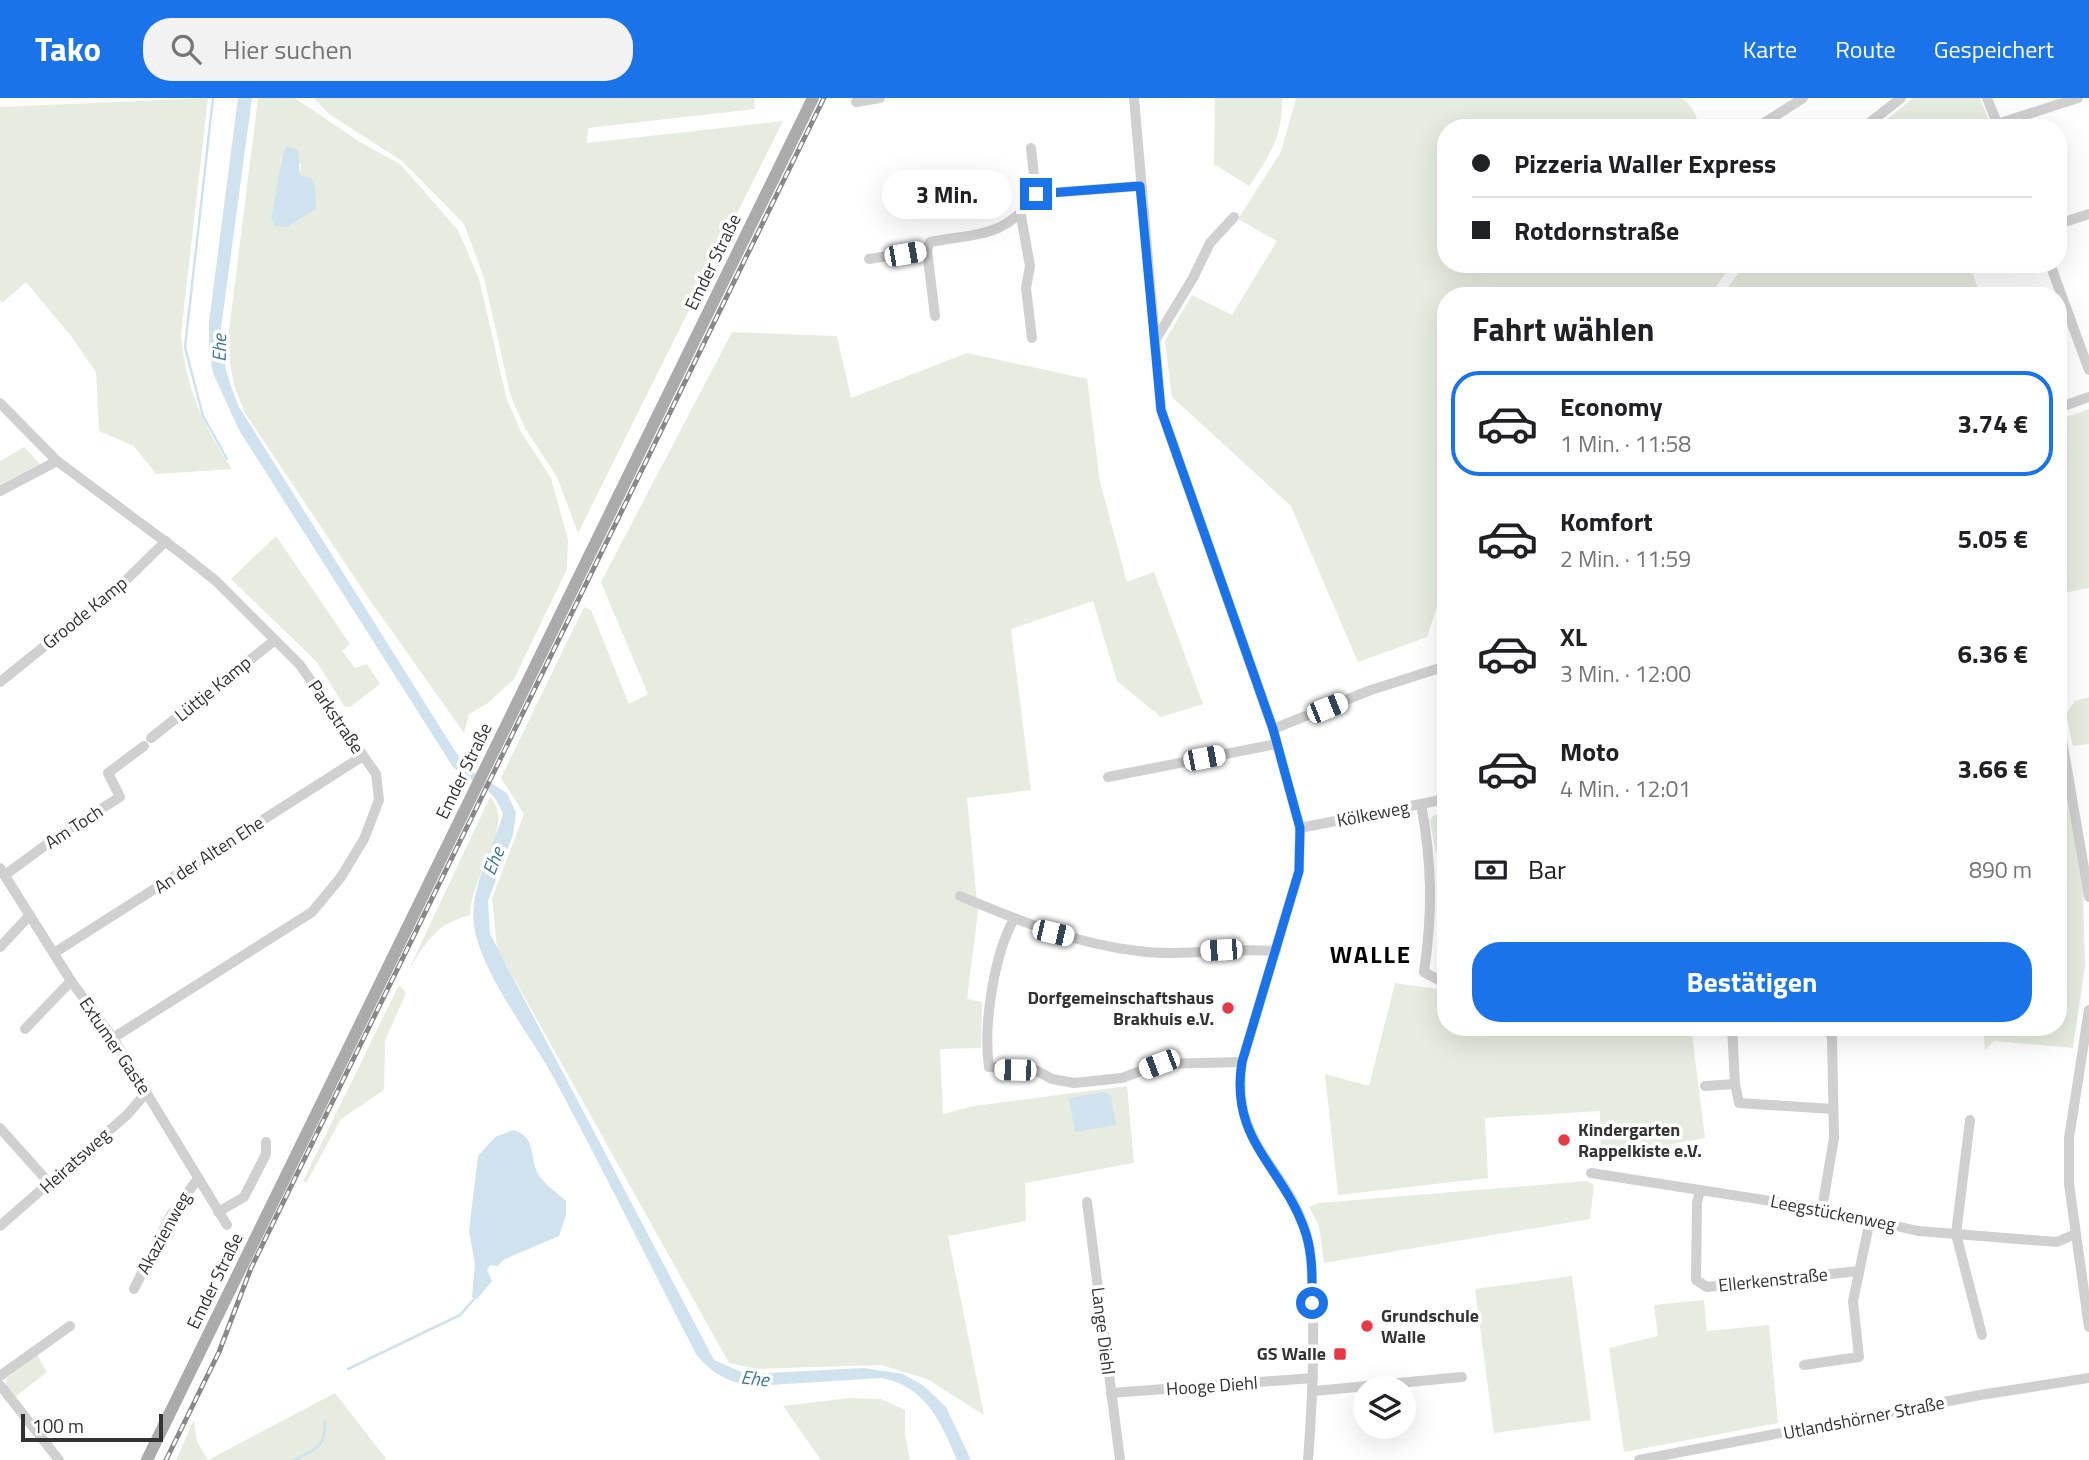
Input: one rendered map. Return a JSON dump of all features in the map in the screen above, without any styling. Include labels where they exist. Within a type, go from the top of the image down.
[{"type":"main road","name":"Emder Straße","points":[[147,1460],[813,98]]},
{"type":"street","points":[[856,102],[880,98]]},
{"type":"street","points":[[1134,98],[1161,410],[1273,729],[1300,828],[1299,871],[1242,1062],[1238,1086],[1246,1128],[1288,1196],[1306,1233],[1311,1259],[1314,1391],[1308,1460]]},
{"type":"street","points":[[1770,119],[1803,98]]},
{"type":"street","points":[[1987,98],[1995,119]]},
{"type":"street","points":[[2018,119],[2078,98]]},
{"type":"street","points":[[1873,119],[1895,100]]},
{"type":"street","points":[[935,316],[927,250],[930,242],[988,234],[1021,216],[1036,194],[1031,148]]},
{"type":"street","points":[[1036,194],[1140,186]]},
{"type":"street","points":[[2067,221],[2089,214]]},
{"type":"street","points":[[1021,216],[1030,265],[1026,288],[1032,338]]},
{"type":"street","points":[[1156,339],[1193,278],[1209,243],[1234,217]]},
{"type":"street","points":[[869,260],[927,250]]},
{"type":"street","points":[[2067,310],[2089,370]]},
{"type":"street","points":[[2067,405],[2089,397]]},
{"type":"street","name":"Parkstraße","points":[[0,403],[57,461],[216,581],[300,665],[376,774],[379,800],[364,839],[341,877],[312,912],[113,1038]]},
{"type":"street","points":[[0,491],[57,461]]},
{"type":"street","name":"Groode Kamp","points":[[1,682],[123,583],[166,541]]},
{"type":"street","name":"Lüttje Kamp","points":[[148,742],[275,640]]},
{"type":"street","points":[[1273,729],[1371,690],[1437,669]]},
{"type":"street","name":"Am Toch","points":[[2,871],[120,797],[108,773],[148,742]]},
{"type":"street","points":[[1108,777],[1276,744]]},
{"type":"street","name":"An der Alten Ehe","points":[[54,953],[363,756]]},
{"type":"street","points":[[2067,769],[2089,897]]},
{"type":"street","name":"Kölkeweg","points":[[1300,828],[1437,801]]},
{"type":"street","points":[[1421,804],[1431,859],[1431,927],[1424,972],[1437,979]]},
{"type":"street","name":"Extumer Gaste","points":[[2,871],[71,981],[113,1038],[197,1180],[228,1226]]},
{"type":"street","points":[[960,896],[1053,933],[1137,951],[1248,948],[1276,951]]},
{"type":"street","points":[[0,947],[30,915]]},
{"type":"street","points":[[1014,919],[1000,948],[996,982],[990,996],[989,1066],[995,1070],[1035,1070],[1052,1079],[1074,1083],[1122,1078],[1159,1064],[1242,1062]]},
{"type":"street","points":[[25,1029],[71,981]]},
{"type":"street","points":[[2089,1010],[2069,1138],[2069,1184],[2089,1327]]},
{"type":"street","points":[[1732,1036],[1738,1102],[1744,1105],[1833,1109]]},
{"type":"street","points":[[1822,1209],[1834,1138],[1831,1036]]},
{"type":"street","points":[[1705,1086],[1735,1084]]},
{"type":"street","name":"Heiratsweg","points":[[0,1226],[127,1115],[146,1093]]},
{"type":"street","points":[[1970,1120],[1956,1234],[1982,1335]]},
{"type":"street","points":[[0,1128],[50,1184]]},
{"type":"street","points":[[218,1212],[244,1197],[266,1154],[266,1142]]},
{"type":"street","name":"Leegstückenweg","points":[[1591,1173],[1822,1209],[1918,1231],[2057,1242],[2075,1234]]},
{"type":"street","name":"Akazienweg","points":[[134,1289],[171,1215],[197,1180]]},
{"type":"street","name":"Ellerkenstraße","points":[[1700,1190],[1696,1280],[1699,1285],[1707,1287],[1859,1271]]},
{"type":"street","name":"Lange Diehl","points":[[1087,1202],[1120,1460]]},
{"type":"street","points":[[1804,1365],[1859,1357],[1853,1301],[1870,1220]]},
{"type":"street","points":[[0,1376],[69,1326]]},
{"type":"street","points":[[1314,1391],[1462,1377]]},
{"type":"street","name":"Hooge Diehl","points":[[1111,1393],[1313,1378]]},
{"type":"street","name":"Utlandshörner Straße","points":[[1639,1460],[1980,1395],[2089,1378]]},
{"type":"street","points":[[0,1385],[59,1460]]},
{"type":"shaded area","points":[[208,98],[181,334],[187,371],[197,405],[212,437],[232,469],[156,474],[134,446],[99,431],[96,372],[71,336],[26,282],[2,303],[0,300],[0,107]]},
{"type":"shaded area","points":[[258,98],[295,98],[360,142],[400,164],[458,230],[479,279],[507,400],[521,432],[551,478],[568,540],[567,569],[514,679],[488,703],[469,714],[464,733],[367,596],[245,413],[234,385],[227,347]],"holes":[[[281,157],[301,164],[300,175],[271,218],[279,186]]]},
{"type":"shaded area","points":[[314,98],[754,98],[755,109],[588,128],[587,143],[783,121],[578,533],[557,477],[525,428],[511,397],[484,278],[464,224],[402,161],[329,114]]},
{"type":"shaded area","points":[[1215,98],[1282,98],[1280,123],[1274,145],[1249,186],[1214,164]]},
{"type":"shaded area","points":[[1296,98],[1682,98],[1694,111],[1697,119],[1437,119],[1437,273],[1726,273],[1715,287],[1437,287],[1437,606],[1427,637],[1358,662],[1291,506],[1172,397],[1165,341],[1192,295],[1232,315],[1277,241],[1238,219],[1281,152]]},
{"type":"shaded area","points":[[1913,98],[1980,98],[1988,119],[1887,119]]},
{"type":"shaded area","points":[[1739,273],[1972,273],[1978,287],[1728,287]]},
{"type":"shaded area","points":[[732,332],[837,336],[851,398],[967,353],[1087,379],[1100,482],[1127,582],[1154,572],[1203,704],[1161,717],[1117,681],[1093,601],[1011,629],[1031,790],[967,798],[978,912],[967,999],[982,1002],[981,1048],[940,1049],[943,1114],[974,1106],[1127,1086],[1134,1163],[1025,1183],[1026,1221],[948,1236],[984,1415],[927,1379],[881,1365],[757,1369],[729,1363],[497,948],[492,898],[524,814],[501,778],[584,607],[591,610],[629,704],[648,694],[601,582]]},
{"type":"shaded area","points":[[2089,409],[2089,588],[2067,592],[2067,417]]},
{"type":"shaded area","points":[[24,447],[40,464],[0,485],[0,461]]},
{"type":"shaded area","points":[[276,536],[350,644],[342,651],[355,668],[367,664],[380,684],[350,707],[344,706],[317,662],[231,579]]},
{"type":"shaded area","points":[[2089,697],[2089,744],[2073,746],[2067,713],[2075,701]]},
{"type":"shaded area","points":[[490,797],[497,809],[496,837],[477,884],[470,915],[440,929],[409,969]]},
{"type":"shaded area","points":[[2067,801],[2083,891],[2085,966],[2073,1048],[1994,1041],[1985,1050],[1984,1036],[2067,1036]]},
{"type":"shaded area","points":[[1437,814],[1436,853],[1430,821]]},
{"type":"shaded area","points":[[1395,983],[1437,989],[1437,1036],[1692,1036],[1705,1138],[1601,1157],[1600,1111],[1485,1118],[1488,1178],[1338,1195],[1325,1074],[1369,1086]]},
{"type":"shaded area","points":[[399,985],[406,993],[385,1041],[384,1090],[341,1119],[306,1183],[303,1181]]},
{"type":"shaded area","points":[[1587,1181],[1594,1185],[1590,1219],[1324,1263],[1319,1226],[1309,1207],[1319,1203]]},
{"type":"shaded area","points":[[1572,1276],[1591,1420],[1494,1433],[1475,1289]]},
{"type":"shaded area","points":[[1704,1300],[1707,1331],[1769,1325],[1778,1423],[1624,1452],[1609,1348],[1658,1336],[1654,1305]]},
{"type":"shaded area","points":[[37,1355],[47,1372],[15,1397],[6,1386],[7,1378]]},
{"type":"shaded area","points":[[335,1393],[387,1460],[208,1460]]},
{"type":"shaded area","points":[[849,1398],[881,1399],[905,1410],[905,1434],[910,1460],[821,1460],[783,1406]]},
{"type":"shaded area","points":[[194,1420],[197,1442],[208,1460],[176,1460]]},
{"type":"water","name":"Ehe","points":[[238,98],[252,98],[221,328],[224,359],[235,397],[465,767],[507,793],[516,813],[513,835],[488,901],[490,934],[714,1360],[746,1374],[864,1368],[903,1374],[924,1386],[946,1407],[971,1460],[957,1460],[945,1432],[930,1408],[910,1389],[897,1383],[882,1378],[753,1386],[721,1376],[702,1361],[555,1080],[486,964],[474,926],[473,912],[478,884],[503,814],[499,805],[489,791],[453,767],[239,430],[213,373],[209,350],[209,322]]},
{"type":"water","points":[[287,146],[298,150],[300,175],[311,178],[315,187],[316,209],[287,227],[275,226],[271,218]]},
{"type":"water","points":[[1104,1092],[1111,1095],[1116,1125],[1075,1132],[1069,1098]]},
{"type":"water","points":[[513,1130],[521,1133],[529,1142],[538,1174],[566,1201],[566,1215],[559,1236],[503,1260],[498,1266],[490,1265],[487,1270],[492,1281],[477,1299],[472,1297],[475,1264],[469,1231],[478,1156],[495,1137]]},
{"type":"waterway","points":[[213,98],[185,347],[203,416],[227,459]]},
{"type":"waterway","points":[[348,1369],[460,1315],[475,1298]]},
{"type":"waterway","points":[[294,1460],[318,1446],[323,1437],[325,1421]]},
{"type":"railway","points":[[166,1460],[219,1352],[251,1268],[824,98]]},
{"type":"place","name":"Dorfgemeinschaftshaus Brakhuis e.V.","points":[[1228,1008]]},
{"type":"place","name":"Kindergarten Rappelkiste e.V.","points":[[1564,1140]]},
{"type":"place","name":"Grundschule Walle","points":[[1367,1326]]},
{"type":"place","name":"GS Walle","points":[[1340,1354]]},
{"type":"district","name":"WALLE","points":[[1371,955]]},
{"type":"route","points":[[1036,194],[1140,186],[1161,410],[1273,729],[1300,828],[1299,871],[1242,1062],[1238,1086],[1246,1128],[1288,1196],[1306,1233],[1311,1259],[1312,1303]]}]
